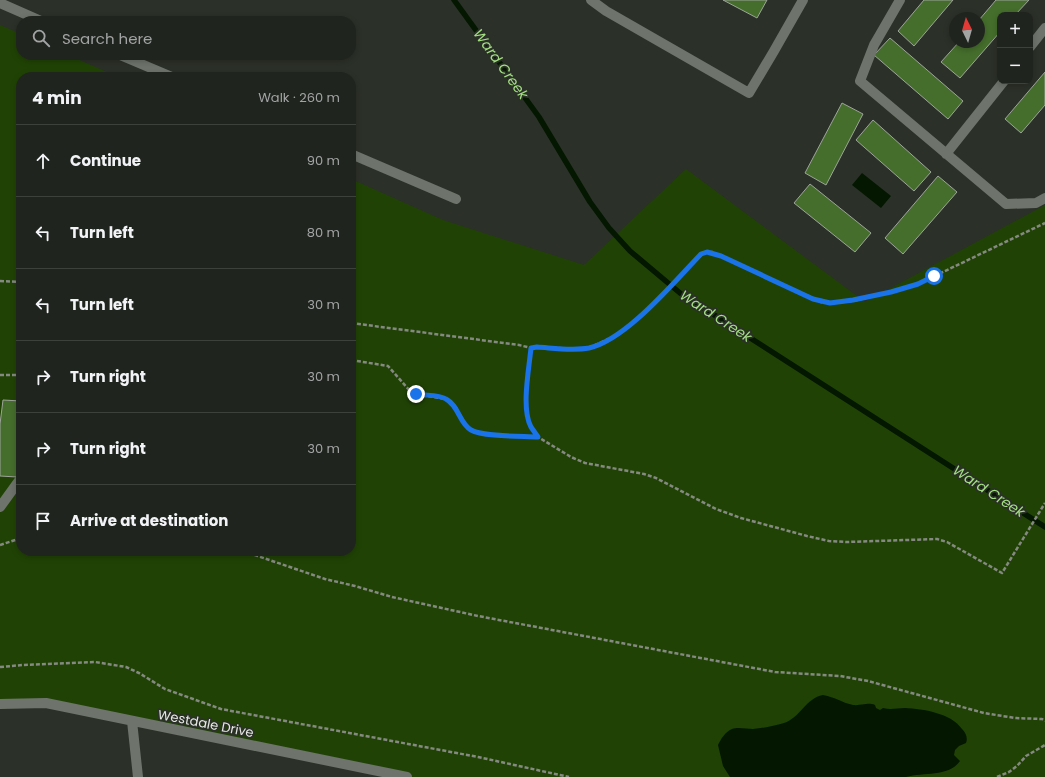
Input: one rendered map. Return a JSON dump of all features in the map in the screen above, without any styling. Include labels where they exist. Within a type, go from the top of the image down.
[{"type":"street","points":[[591,0],[606,11],[749,93],[803,0]]},
{"type":"street","points":[[900,0],[874,45],[860,81],[1006,204],[1036,203],[1045,198]]},
{"type":"street","points":[[0,3],[30,16]]},
{"type":"street","points":[[1033,43],[1045,28]]},
{"type":"street","points":[[132,60],[160,72]]},
{"type":"street","points":[[946,154],[1002,84]]},
{"type":"street","points":[[356,156],[456,199]]},
{"type":"street","points":[[0,507],[16,485]]},
{"type":"street","name":"Westdale Drive","points":[[0,704],[46,703],[406,777]]},
{"type":"street","points":[[132,721],[138,777]]},
{"type":"path","points":[[356,324],[519,345],[531,348],[591,348],[619,334],[643,314],[703,253],[712,252],[813,299],[830,303],[839,303],[891,292],[918,284],[1045,223]]},
{"type":"path","points":[[0,281],[16,282]]},
{"type":"path","points":[[531,348],[526,399],[530,426],[538,437],[571,457],[585,463],[644,474],[656,478],[716,509],[741,518],[829,541],[846,542],[936,539],[946,542],[1002,573],[1045,502]]},
{"type":"path","points":[[356,361],[388,366],[410,391],[416,394],[439,396],[446,399],[456,408],[467,427],[472,431],[485,434],[538,437]]},
{"type":"path","points":[[0,375],[16,375]]},
{"type":"path","points":[[0,545],[16,540]]},
{"type":"path","points":[[258,556],[325,579],[392,597],[478,616],[776,672],[840,676],[868,681],[984,714],[1015,718],[1042,719],[1045,721]]},
{"type":"path","points":[[0,667],[95,662],[119,666],[139,673],[165,689],[221,709],[470,756],[569,777]]},
{"type":"path","points":[[997,777],[1009,772],[1026,756],[1045,745]]},
{"type":"green space","points":[[0,25],[16,32],[16,60],[79,60],[107,72],[16,72],[16,556],[356,556],[356,181],[443,220],[584,265],[686,169],[865,302],[1045,205],[1045,777],[400,777],[46,703],[0,709]]},
{"type":"shaded area","points":[[862,173],[891,196],[881,208],[852,185]]},
{"type":"shaded area","points":[[823,695],[853,705],[872,704],[880,710],[883,708],[905,708],[928,711],[951,719],[963,731],[967,739],[966,743],[959,746],[955,750],[954,755],[960,761],[949,770],[943,772],[906,777],[730,777],[723,766],[718,745],[727,732],[734,728],[757,729],[784,723],[794,717],[812,700]]},
{"type":"building","points":[[723,0],[767,0],[757,18]]},
{"type":"building","points":[[924,0],[953,0],[914,46],[898,31]]},
{"type":"building","points":[[996,0],[1029,0],[1018,12],[997,12],[997,35],[960,78],[941,62],[954,48],[985,48],[985,13]]},
{"type":"building","points":[[890,38],[963,101],[948,119],[874,55]]},
{"type":"building","points":[[1045,72],[1045,105],[1021,133],[1005,119]]},
{"type":"building","points":[[842,103],[863,114],[826,185],[805,173]]},
{"type":"building","points":[[873,120],[931,172],[914,191],[856,140]]},
{"type":"building","points":[[938,176],[957,192],[903,254],[885,238]]},
{"type":"building","points":[[810,184],[871,233],[855,252],[794,203]]},
{"type":"building","points":[[3,400],[16,401],[16,477],[0,476],[0,424]]},
{"type":"waterway","name":"Ward Creek","points":[[454,0],[539,117],[590,202],[609,228],[630,251],[680,293],[1045,527]]},
{"type":"route","points":[[416,394],[439,396],[451,402],[467,427],[472,431],[485,434],[538,437],[530,426],[526,399],[531,348],[591,348],[619,334],[643,314],[701,254],[707,252],[712,252],[813,299],[830,303],[839,303],[891,292],[918,284],[934,276]]}]
